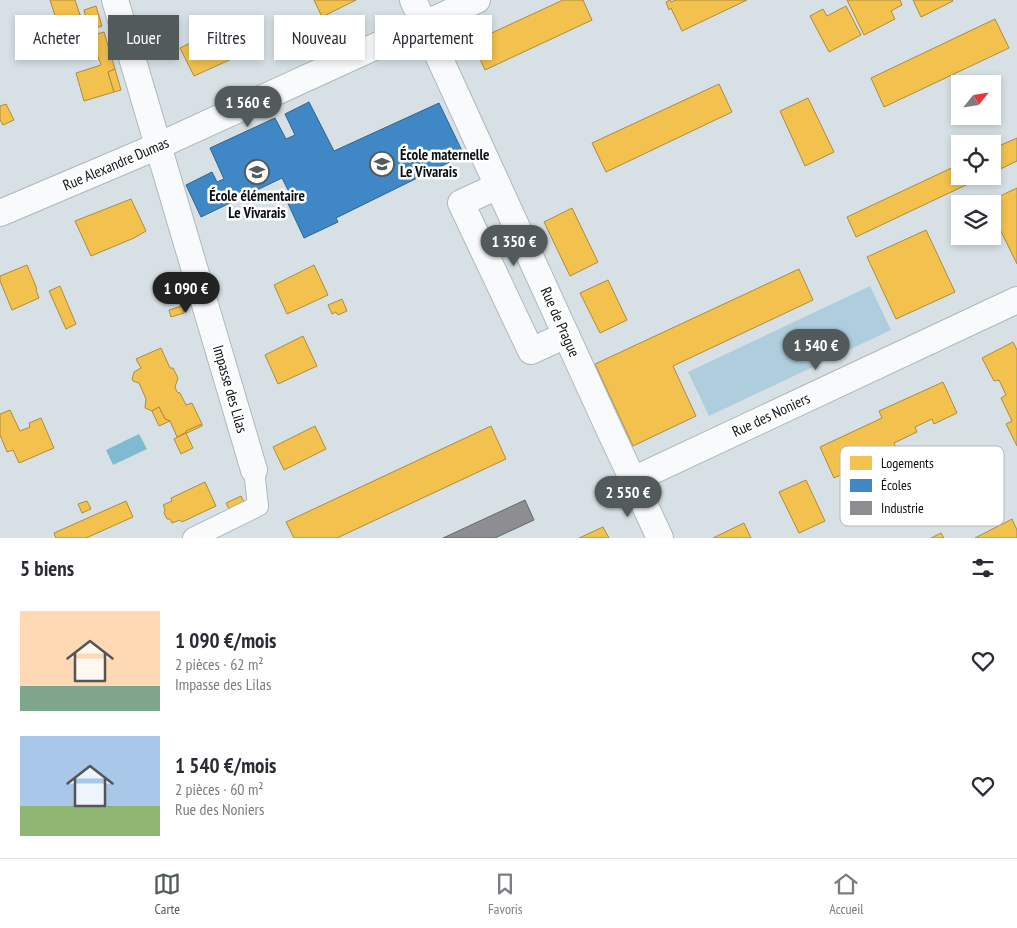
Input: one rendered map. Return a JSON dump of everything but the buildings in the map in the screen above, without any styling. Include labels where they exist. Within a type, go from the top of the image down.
[{"type":"street","name":"Impasse des Lilas","points":[[115,0],[254,470],[258,506],[193,538]]},
{"type":"street","name":"Rue de Prague","points":[[413,0],[420,15]]},
{"type":"street","name":"Rue Alexandre Dumas","points":[[444,15],[477,0]]},
{"type":"street","name":"Rue Alexandre Dumas","points":[[0,213],[158,146],[375,46]]},
{"type":"street","name":"Rue de Prague","points":[[440,60],[660,538]]},
{"type":"street","points":[[498,186],[461,204],[531,351],[566,335]]},
{"type":"street","name":"Rue des Noniers","points":[[633,480],[1017,300]]},
{"type":"shaded area","points":[[870,286],[891,330],[709,416],[688,372]]},
{"type":"water","points":[[139,434],[147,449],[113,465],[106,450]]},
{"type":"place","name":"École maternelle Le Vivarais","points":[[382,164]]},
{"type":"place","name":"École élémentaire Le Vivarais","points":[[257,172]]}]
